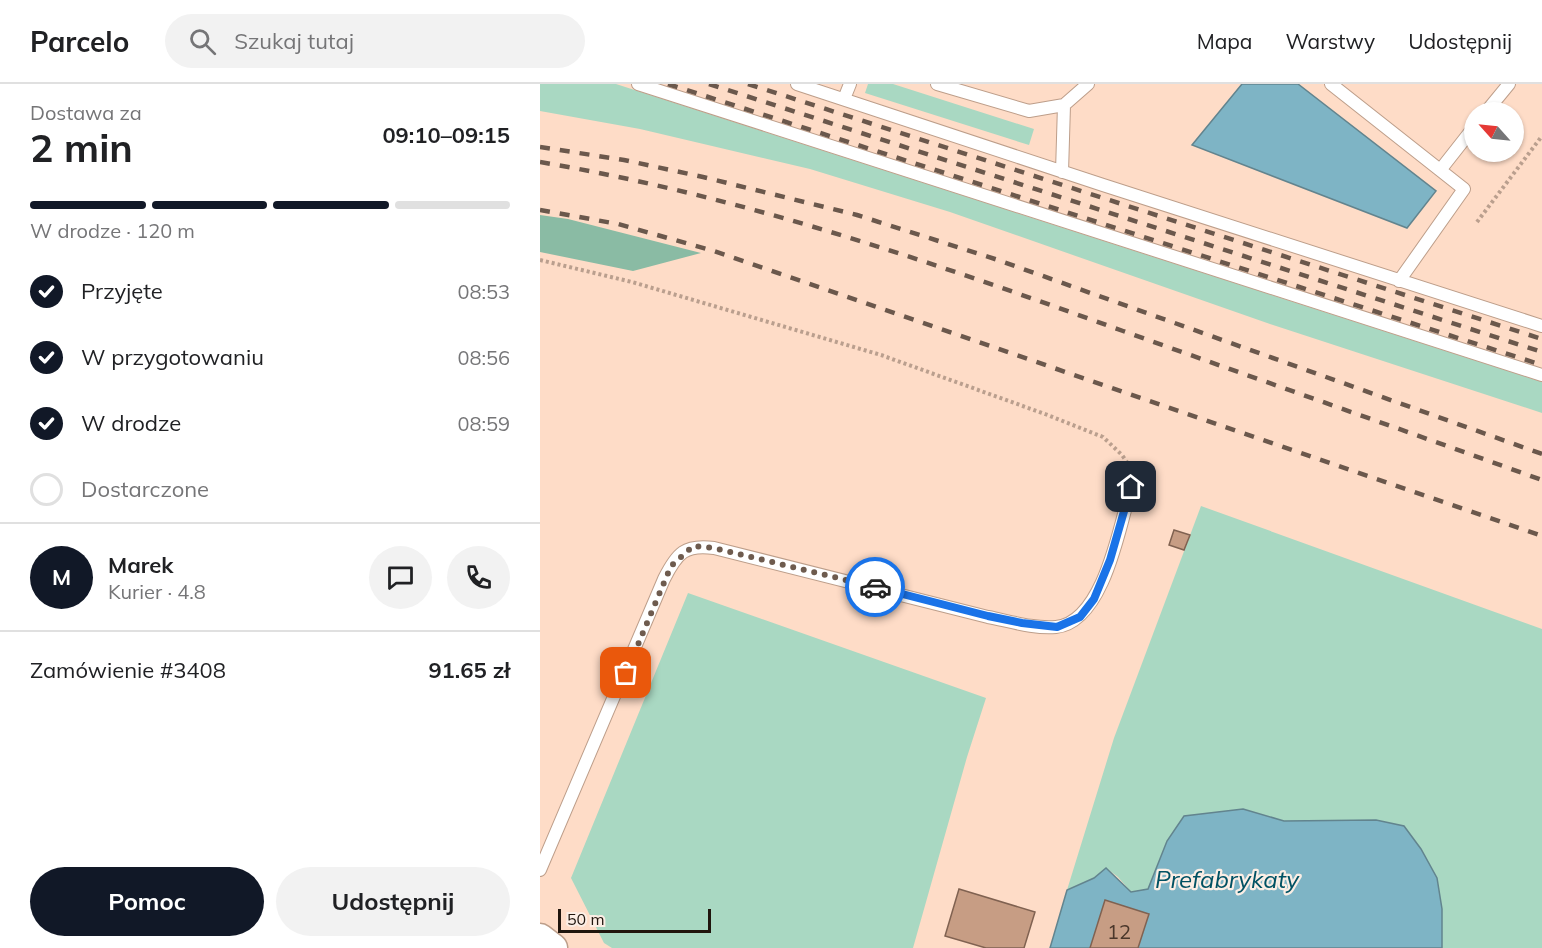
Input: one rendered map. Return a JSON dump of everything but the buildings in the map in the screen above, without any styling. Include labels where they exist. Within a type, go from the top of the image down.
[{"type":"street","points":[[540,938],[553,948]]},
{"type":"lane","points":[[638,84],[1542,375]]},
{"type":"lane","points":[[797,84],[1062,172],[1542,326]]},
{"type":"lane","points":[[844,99],[850,84]]},
{"type":"lane","points":[[937,84],[1029,111],[1064,105],[1088,84]]},
{"type":"lane","points":[[1331,84],[1464,189],[1399,281]]},
{"type":"lane","points":[[1494,102],[1509,84]]},
{"type":"lane","points":[[1062,172],[1064,105]]},
{"type":"lane","points":[[1441,169],[1464,140]]},
{"type":"lane","points":[[540,870],[664,579],[671,566],[686,550],[693,546],[714,548],[988,616],[1057,627],[1080,617],[1094,599],[1110,560],[1131,487]]},
{"type":"path","points":[[1477,222],[1542,136]]},
{"type":"path","points":[[540,260],[632,282],[870,352],[1045,414],[1103,437],[1129,465],[1131,487]]},
{"type":"green space","points":[[540,84],[616,84],[1542,382],[1542,413],[1270,324],[950,212],[810,169],[640,129],[540,111]]},
{"type":"green space","points":[[868,84],[893,84],[1034,129],[1029,145],[865,93]]},
{"type":"green space","points":[[540,215],[568,219],[701,253],[633,271],[540,252]]},
{"type":"green space","points":[[1201,506],[1542,629],[1542,948],[1442,948],[1442,909],[1437,878],[1324,822],[1284,821],[1243,809],[1184,816],[1167,841],[1148,889],[1131,892],[1118,877],[1106,868],[1094,878],[1067,890],[1114,738]]},
{"type":"green space","points":[[688,593],[986,698],[913,948],[612,948],[604,943],[571,878]]},
{"type":"water","points":[[1242,84],[1298,84],[1436,191],[1407,228],[1192,145]]},
{"type":"water","name":"Prefabrykaty","points":[[1243,809],[1284,821],[1376,820],[1404,826],[1421,849],[1437,878],[1442,909],[1442,948],[1050,948],[1067,890],[1094,878],[1106,868],[1131,892],[1148,889],[1167,841],[1184,816]]},
{"type":"railway","points":[[668,84],[1542,365]]},
{"type":"railway","points":[[709,84],[1542,352]]},
{"type":"railway","points":[[748,84],[1542,339]]},
{"type":"railway","points":[[540,147],[624,160],[857,215],[998,260],[1542,454]]},
{"type":"railway","points":[[540,162],[689,193],[762,212],[908,256],[1542,480]]},
{"type":"railway","points":[[540,210],[618,224],[714,251],[1542,536]]},
{"type":"way so far","points":[[626,673],[664,579],[671,566],[693,546],[714,548],[875,587]]},
{"type":"route","points":[[875,587],[988,616],[1057,627],[1080,617],[1094,599],[1110,560],[1131,487]]}]
